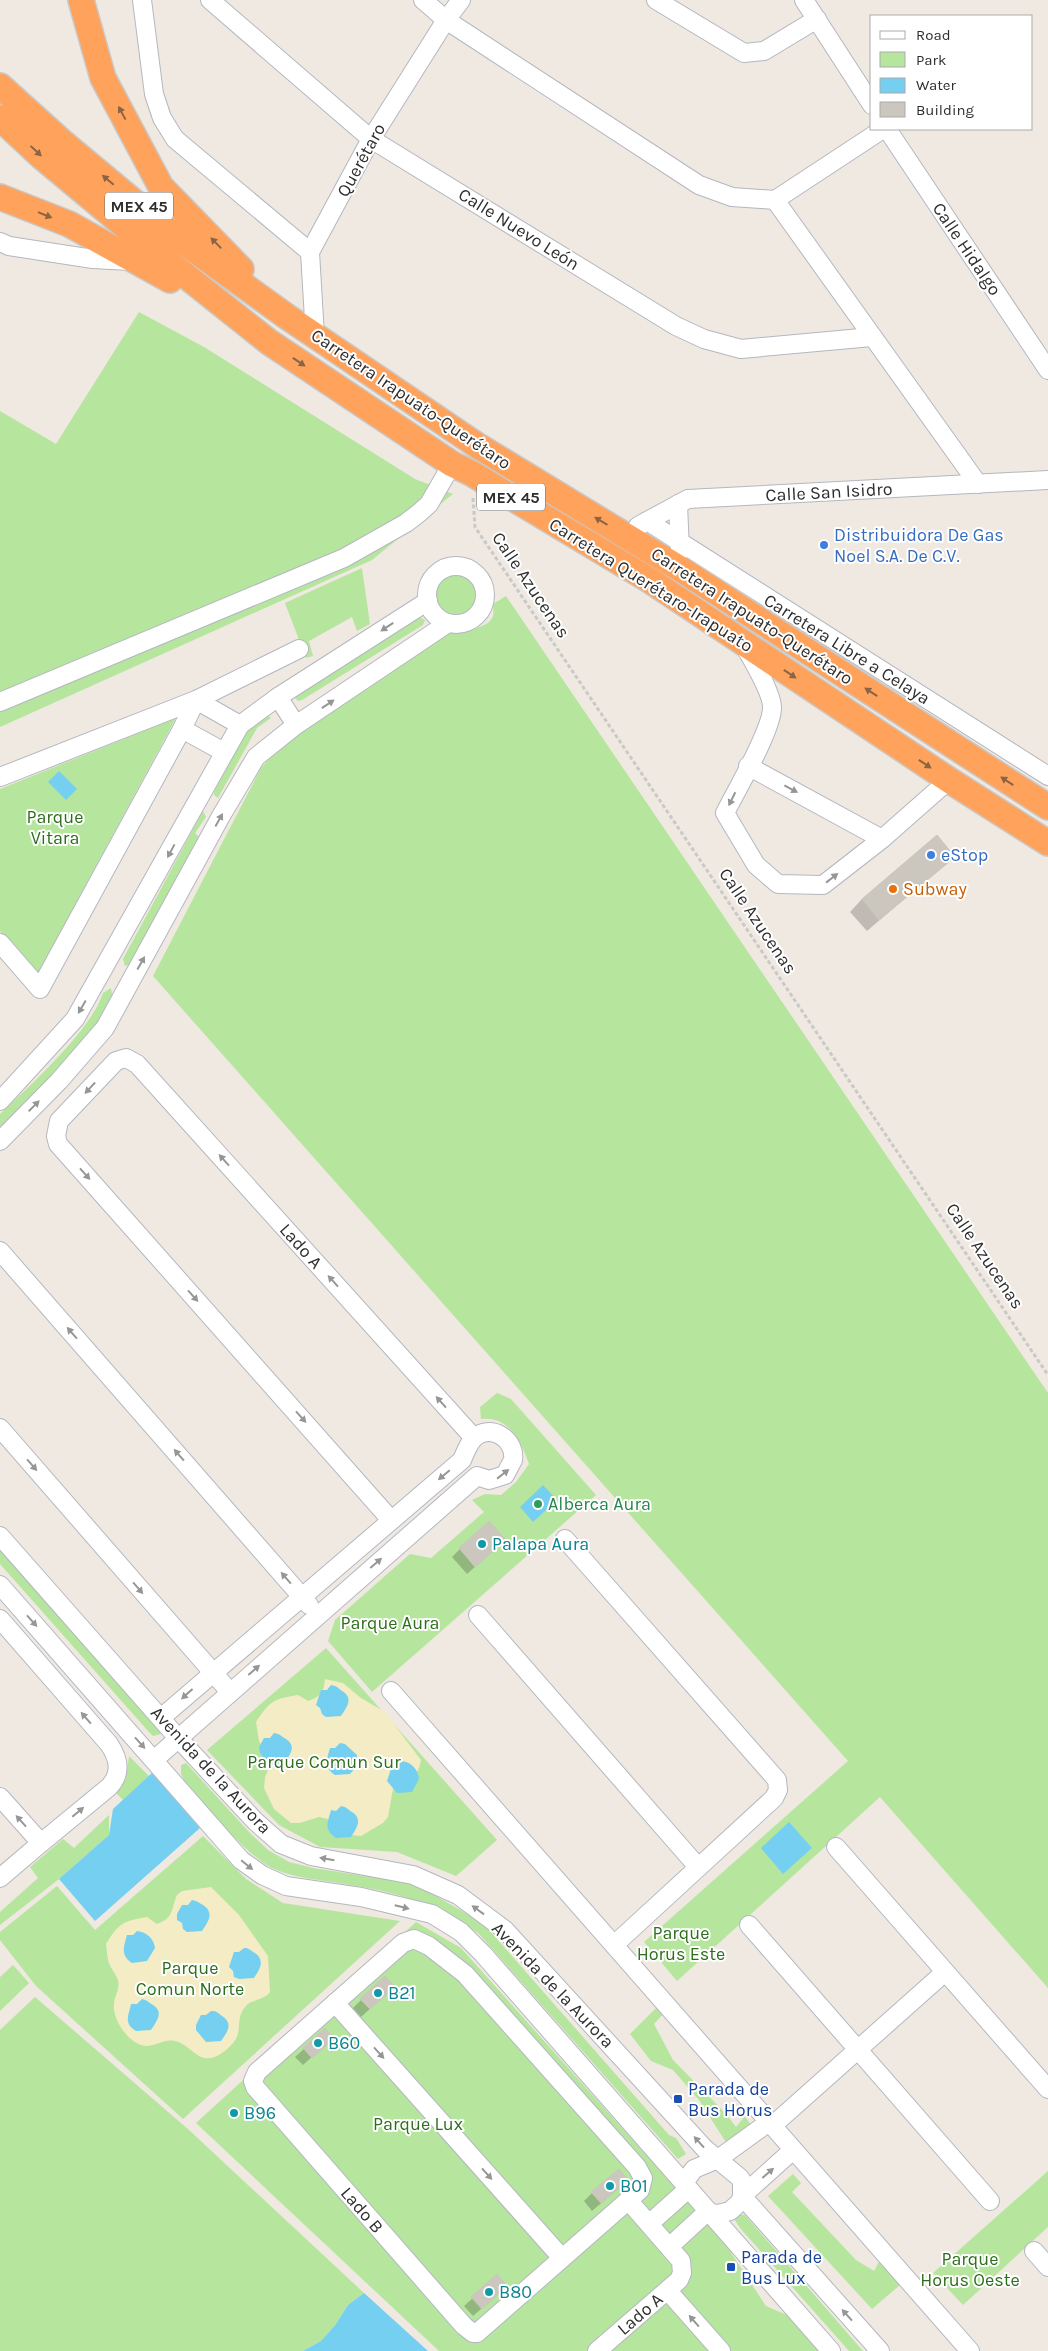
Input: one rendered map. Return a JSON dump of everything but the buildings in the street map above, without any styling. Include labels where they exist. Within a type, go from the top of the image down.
[{"type":"highway","points":[[81,0],[104,78],[161,187],[286,316]]},
{"type":"highway","name":"Carretera Irapuato-Querétaro","points":[[0,86],[61,141],[175,236],[315,336],[478,446],[682,570],[1047,804]]},
{"type":"highway","name":"Carretera Querétaro-Irapuato","points":[[0,118],[42,157],[156,252],[269,342],[461,469],[651,581],[949,780],[1048,843]]},
{"type":"highway","points":[[0,197],[69,224],[140,262],[269,342]]},
{"type":"street","points":[[142,0],[154,94],[162,118],[176,139],[310,252],[315,336]]},
{"type":"street","name":"Calle Nuevo León","points":[[210,0],[371,139],[676,326],[704,339],[741,349],[872,337]]},
{"type":"street","points":[[423,0],[446,20],[699,185],[732,197],[775,200],[883,130]]},
{"type":"street","name":"Querétaro","points":[[310,252],[371,139],[446,20],[461,0]]},
{"type":"street","points":[[656,0],[744,53],[764,51],[817,18]]},
{"type":"street","points":[[804,0],[870,102]]},
{"type":"street","name":"Calle Hidalgo","points":[[886,130],[1048,370]]},
{"type":"street","points":[[775,200],[978,484]]},
{"type":"street","points":[[0,242],[93,259],[140,262]]},
{"type":"street","points":[[0,702],[344,558],[406,523],[429,504],[461,469]]},
{"type":"street","name":"Calle San Isidro","points":[[624,535],[688,499],[1048,480]]},
{"type":"street","points":[[678,504],[682,570]]},
{"type":"street","name":"Carretera Libre a Celaya","points":[[647,521],[1048,776]]},
{"type":"street","points":[[0,1141],[59,1081],[100,1035],[250,765],[266,747],[296,725],[448,623],[466,622],[480,612],[485,595],[484,586],[474,571],[457,566],[440,570],[429,584],[428,601],[432,611],[448,623]]},
{"type":"street","points":[[0,1101],[71,1026],[240,725],[278,697],[428,601]]},
{"type":"street","points":[[741,642],[756,664],[772,706],[766,734],[725,813],[756,864],[778,884],[823,885],[882,839],[949,780]]},
{"type":"street","points":[[0,777],[196,700],[299,649]]},
{"type":"street","points":[[278,697],[296,725]]},
{"type":"street","points":[[196,700],[240,725]]},
{"type":"street","points":[[0,943],[40,989],[196,700]]},
{"type":"street","points":[[182,728],[224,752]]},
{"type":"street","points":[[748,766],[882,839]]},
{"type":"street","points":[[100,976],[126,990]]},
{"type":"street","name":"Lado A","points":[[391,1520],[58,1144],[56,1136],[59,1121],[116,1061],[126,1058],[137,1064],[474,1438]]},
{"type":"street","points":[[0,1252],[318,1614]]},
{"type":"street","points":[[0,1428],[230,1692]]},
{"type":"street","points":[[155,1759],[477,1476],[495,1480],[508,1472],[514,1455],[506,1439],[487,1432],[474,1438],[462,1460],[211,1672],[162,1717]]},
{"type":"street","name":"Avenida de la Aurora","points":[[0,1536],[162,1717],[178,1738],[255,1821],[281,1844],[311,1856],[413,1875],[458,1895],[505,1930],[699,2142],[742,2181],[742,2196],[880,2351]]},
{"type":"street","points":[[566,1539],[777,1780],[778,1790],[774,1798],[614,1945]]},
{"type":"street","name":"Avenida de la Aurora","points":[[0,1585],[155,1759],[241,1860],[262,1876],[286,1886],[361,1897],[432,1914],[461,1932],[483,1954],[687,2190],[831,2351]]},
{"type":"street","points":[[478,1615],[698,1867]]},
{"type":"street","points":[[0,1619],[109,1744],[117,1756],[118,1764],[114,1781],[109,1787],[0,1878]]},
{"type":"street","points":[[391,1691],[970,2351]]},
{"type":"street","points":[[0,1797],[41,1844]]},
{"type":"street","points":[[836,1847],[1048,2089]]},
{"type":"street","points":[[749,1925],[990,2201]]},
{"type":"street","name":"Lado B","points":[[414,1939],[429,1946],[465,1974],[637,2167],[642,2174],[642,2186],[628,2200],[481,2331],[473,2333],[464,2326],[254,2084],[257,2072],[403,1943],[414,1939]]},
{"type":"street","points":[[649,2224],[687,2190],[686,2180],[690,2172],[698,2166],[718,2159],[771,2124],[858,2050],[945,1972]]},
{"type":"street","points":[[335,2003],[562,2258]]},
{"type":"street","points":[[669,2247],[707,2212],[718,2214],[730,2211],[740,2202],[742,2196],[794,2150]]},
{"type":"street","points":[[628,2200],[681,2261],[682,2267],[679,2280],[668,2290]]},
{"type":"street","points":[[1034,2251],[1048,2267]]},
{"type":"street","name":"Lado A","points":[[597,2351],[668,2290],[721,2351]]},
{"type":"path","name":"Calle Azucenas","points":[[461,469],[475,527],[1048,1375]]},
{"type":"green space","points":[[139,312],[204,347],[415,479],[453,494],[372,560],[0,727],[0,411],[56,444]]},
{"type":"green space","points":[[362,568],[370,624],[357,631],[352,617],[309,641],[313,656],[306,658],[285,603]]},
{"type":"green space","points":[[453,573],[461,573],[473,579],[479,595],[473,611],[461,617],[453,617],[441,611],[435,599],[435,591],[441,579]]},
{"type":"green space","name":"Parque Horus Este","points":[[506,596],[1048,1393],[1048,1988],[880,1797],[677,1981],[644,1942],[848,1761],[153,976],[261,768],[281,746],[453,631],[476,628],[487,624],[493,616],[493,604]]},
{"type":"green space","points":[[419,617],[425,620],[423,625],[302,700],[298,701],[295,698],[301,691]]},
{"type":"green space","points":[[264,714],[271,718],[257,728],[218,798],[214,795],[214,792],[249,726]]},
{"type":"green space","name":"Parque Vitara","points":[[176,718],[37,975],[0,931],[0,789]]},
{"type":"green space","points":[[203,811],[206,817],[195,833],[199,837],[198,841],[132,964],[125,966],[123,959]]},
{"type":"green space","points":[[111,988],[113,1001],[88,1035],[46,1083],[0,1127],[0,1114],[73,1040],[97,1007],[103,993]]},
{"type":"green space","name":"Parque Aura","points":[[497,1393],[511,1399],[596,1495],[372,1692],[328,1641],[335,1620],[410,1554],[431,1558],[484,1512],[472,1500],[485,1494],[501,1495],[516,1482],[529,1464],[518,1439],[506,1426],[491,1419],[481,1419],[480,1407]]},
{"type":"green space","points":[[0,1543],[162,1731],[161,1734],[153,1736],[149,1732],[0,1564]]},
{"type":"green space","name":"Parque Comun Sur","points":[[326,1648],[497,1840],[456,1876],[397,1852],[320,1847],[279,1825],[207,1750]]},
{"type":"green space","points":[[129,1756],[149,1776],[123,1800],[115,1792],[126,1779]]},
{"type":"green space","points":[[186,1763],[250,1833],[268,1850],[289,1862],[313,1868],[404,1882],[420,1887],[483,1923],[669,2135],[676,2138],[686,2154],[678,2159],[479,1934],[448,1915],[415,1900],[362,1887],[297,1876],[270,1867],[248,1851],[184,1780],[181,1774],[181,1765]]},
{"type":"green space","points":[[109,1815],[109,1835],[59,1879],[0,1925],[0,1912],[38,1878],[30,1867],[63,1839],[74,1848]]},
{"type":"green space","name":"Parque Comun Norte","points":[[203,1836],[246,1879],[283,1903],[400,1921],[183,2119],[36,1986],[0,1940],[0,1932],[57,1886],[95,1930]]},
{"type":"green space","name":"Parque Lux","points":[[416,1922],[461,1948],[724,2242],[766,2306],[789,2316],[820,2351],[439,2351],[196,2123]]},
{"type":"green space","points":[[13,1965],[29,1983],[0,2011],[0,1977]]},
{"type":"green space","points":[[35,1997],[189,2130],[364,2293],[348,2305],[336,2324],[321,2341],[303,2351],[0,2351],[0,2030]]},
{"type":"green space","points":[[657,2007],[663,2014],[654,2024],[673,2060],[726,2114],[736,2127],[745,2116],[752,2127],[729,2147],[699,2100],[673,2070],[651,2061],[630,2034]]},
{"type":"green space","name":"Parque Horus Oeste","points":[[1048,2171],[1048,2227],[963,2305],[933,2273]]},
{"type":"green space","points":[[793,2174],[801,2183],[792,2192],[856,2260],[874,2271],[880,2260],[901,2284],[872,2309],[768,2196]]},
{"type":"green space","points":[[736,2214],[745,2215],[863,2351],[849,2351],[740,2228],[735,2220]]},
{"type":"sand","points":[[325,1679],[343,1683],[361,1698],[385,1712],[421,1760],[415,1775],[393,1789],[388,1817],[383,1823],[361,1836],[352,1835],[344,1827],[319,1817],[300,1823],[291,1823],[274,1809],[264,1788],[268,1770],[268,1758],[259,1741],[256,1722],[265,1709],[277,1700],[298,1695],[308,1701],[316,1698],[324,1687]]},
{"type":"sand","points":[[211,1887],[239,1915],[268,1956],[270,1992],[245,2007],[241,2013],[238,2035],[230,2046],[216,2057],[201,2057],[183,2044],[171,2040],[150,2046],[141,2045],[125,2033],[115,2015],[114,2003],[118,1983],[108,1961],[106,1944],[118,1927],[132,1920],[147,1917],[157,1924],[162,1922],[169,1916],[177,1895],[182,1891]]},
{"type":"water","points":[[59,771],[77,789],[66,800],[48,782]]},
{"type":"water","name":"Alberca Aura","points":[[543,1485],[557,1500],[533,1522],[520,1507]]},
{"type":"water","points":[[331,1685],[346,1694],[349,1700],[341,1716],[326,1717],[316,1705],[321,1690],[327,1690]]},
{"type":"water","points":[[274,1733],[286,1739],[292,1748],[284,1764],[269,1765],[260,1753],[259,1747],[264,1738],[270,1738]]},
{"type":"water","points":[[340,1743],[345,1744],[357,1755],[357,1766],[350,1774],[335,1775],[327,1766],[330,1748],[335,1748]]},
{"type":"water","points":[[402,1761],[413,1767],[418,1775],[419,1779],[412,1792],[397,1793],[387,1781],[392,1766],[397,1766]]},
{"type":"water","points":[[152,1773],[200,1828],[95,1921],[59,1879],[109,1835],[113,1809]]},
{"type":"water","points":[[341,1806],[347,1808],[355,1815],[358,1821],[351,1837],[336,1838],[329,1832],[328,1822],[331,1810],[336,1811]]},
{"type":"water","points":[[789,1822],[812,1848],[783,1874],[761,1848]]},
{"type":"water","points":[[192,1900],[207,1908],[210,1914],[202,1931],[187,1932],[183,1929],[182,1923],[177,1920],[177,1914],[182,1905],[188,1905]]},
{"type":"water","points":[[137,1931],[149,1936],[155,1948],[147,1961],[132,1963],[124,1954],[124,1947],[127,1935],[133,1935]]},
{"type":"water","points":[[244,1948],[255,1953],[261,1962],[254,1978],[239,1979],[234,1977],[233,1971],[229,1967],[234,1952],[239,1952]]},
{"type":"water","points":[[142,1999],[156,2008],[159,2014],[151,2030],[136,2031],[129,2025],[128,2015],[131,2004],[137,2004]]},
{"type":"water","points":[[211,2011],[217,2012],[226,2019],[229,2025],[221,2041],[206,2042],[196,2030],[196,2025],[201,2015],[206,2015]]},
{"type":"water","points":[[364,2293],[428,2351],[303,2351],[321,2341],[336,2324],[348,2305]]},
{"type":"place","name":"Distribuidora De Gas Noel S.A. De C.V.","points":[[824,545]]},
{"type":"place","name":"eStop","points":[[931,855]]},
{"type":"place","name":"Subway","points":[[893,889]]},
{"type":"place","name":"Alberca Aura","points":[[538,1504]]},
{"type":"place","name":"Palapa Aura","points":[[482,1544]]},
{"type":"place","name":"B21","points":[[378,1993]]},
{"type":"place","name":"B60","points":[[318,2043]]},
{"type":"place","name":"Parada de Bus Horus","points":[[678,2099]]},
{"type":"place","name":"B96","points":[[234,2113]]},
{"type":"place","name":"B01","points":[[610,2186]]},
{"type":"place","name":"Parada de Bus Lux","points":[[731,2267]]},
{"type":"place","name":"B80","points":[[489,2292]]}]
